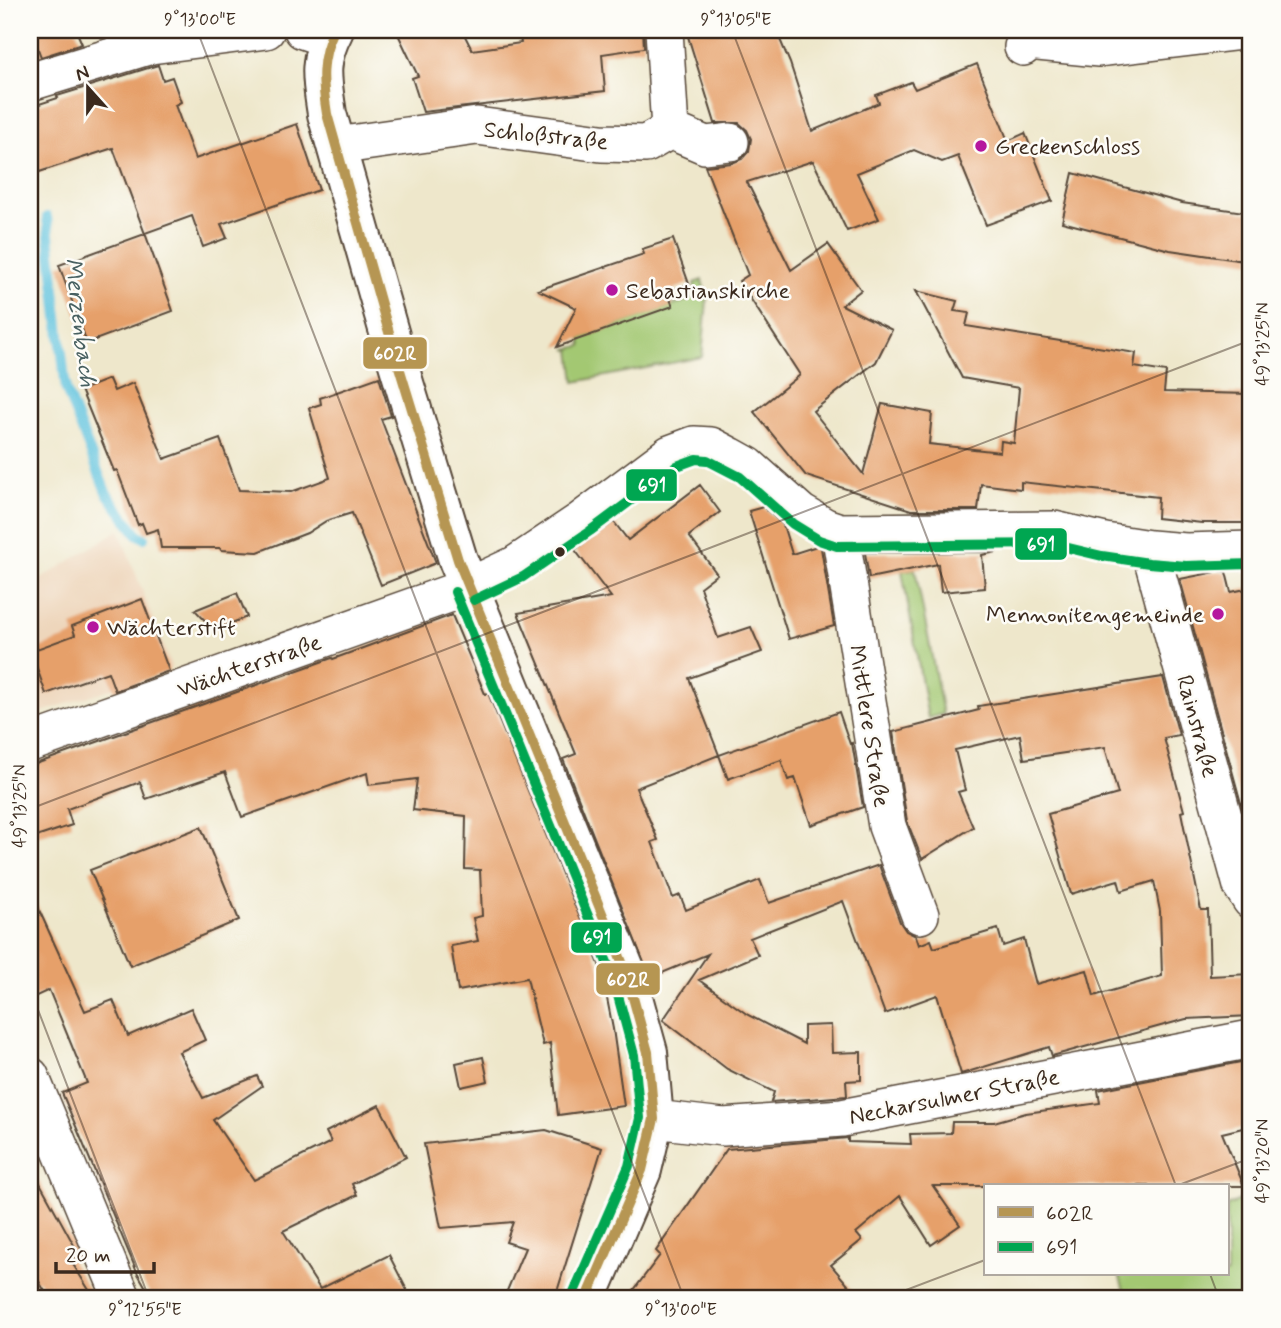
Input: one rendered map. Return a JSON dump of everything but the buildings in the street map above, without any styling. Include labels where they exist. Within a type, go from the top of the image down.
[{"type":"main road","points":[[322,33],[322,76],[327,114],[396,357],[468,587],[626,972],[648,1052],[654,1119],[642,1170],[587,1298]]},
{"type":"street","points":[[30,82],[151,45],[266,30]]},
{"type":"street","points":[[664,30],[670,130],[705,145],[730,142]]},
{"type":"street","points":[[1023,47],[1028,41],[1099,48],[1251,30]]},
{"type":"street","name":"Schloßstraße","points":[[336,146],[477,126],[635,144],[646,144],[670,130]]},
{"type":"street","name":"Wächterstraße","points":[[30,743],[468,587],[515,565],[582,520],[670,454],[694,445],[711,446],[748,466],[801,513],[825,527],[840,531]]},
{"type":"street","points":[[840,531],[1054,530],[1150,549],[1186,552],[1251,551]]},
{"type":"street","name":"Mittlere Straße","points":[[840,531],[887,826],[920,915]]},
{"type":"street","name":"Rainstraße","points":[[1150,549],[1242,886],[1251,900]]},
{"type":"street","name":"Neckarsulmer Straße","points":[[654,1119],[723,1127],[842,1118],[1251,1039]]},
{"type":"street","points":[[30,1076],[122,1298]]},
{"type":"shaded area","name":"Wächterstift","points":[[119,530],[172,668],[30,716],[30,586]]},
{"type":"green space","points":[[702,280],[707,300],[702,357],[575,382],[571,350],[566,349],[582,346],[581,338],[696,297],[694,283]]},
{"type":"green space","points":[[915,569],[943,714],[928,718],[902,571]]},
{"type":"green space","points":[[1251,1195],[1251,1298],[1123,1298],[1126,1297],[1120,1276],[1228,1276],[1228,1206]]},
{"type":"waterway","name":"Merzenbach","points":[[47,217],[66,390],[106,492],[137,534],[144,538]]},
{"type":"transit line","name":"602R","points":[[334,30],[326,51],[323,71],[327,114],[396,357],[458,560],[626,972],[648,1052],[654,1119],[642,1170],[587,1298]]},
{"type":"transit line","name":"691","points":[[474,600],[523,577],[677,466],[696,459],[707,460],[740,477],[793,524],[819,540],[837,546],[1052,544],[1102,556],[1149,563],[1186,566],[1251,564]]},
{"type":"transit line","name":"691","points":[[455,592],[613,977],[634,1055],[640,1118],[629,1166],[574,1292]]},
{"type":"place","name":"Greckenschloss","points":[[981,146]]},
{"type":"place","name":"Sebastianskirche","points":[[612,290]]},
{"type":"place","name":"Mennonitengemeinde","points":[[1218,614]]},
{"type":"place","name":"Wächterstift","points":[[93,627]]}]
